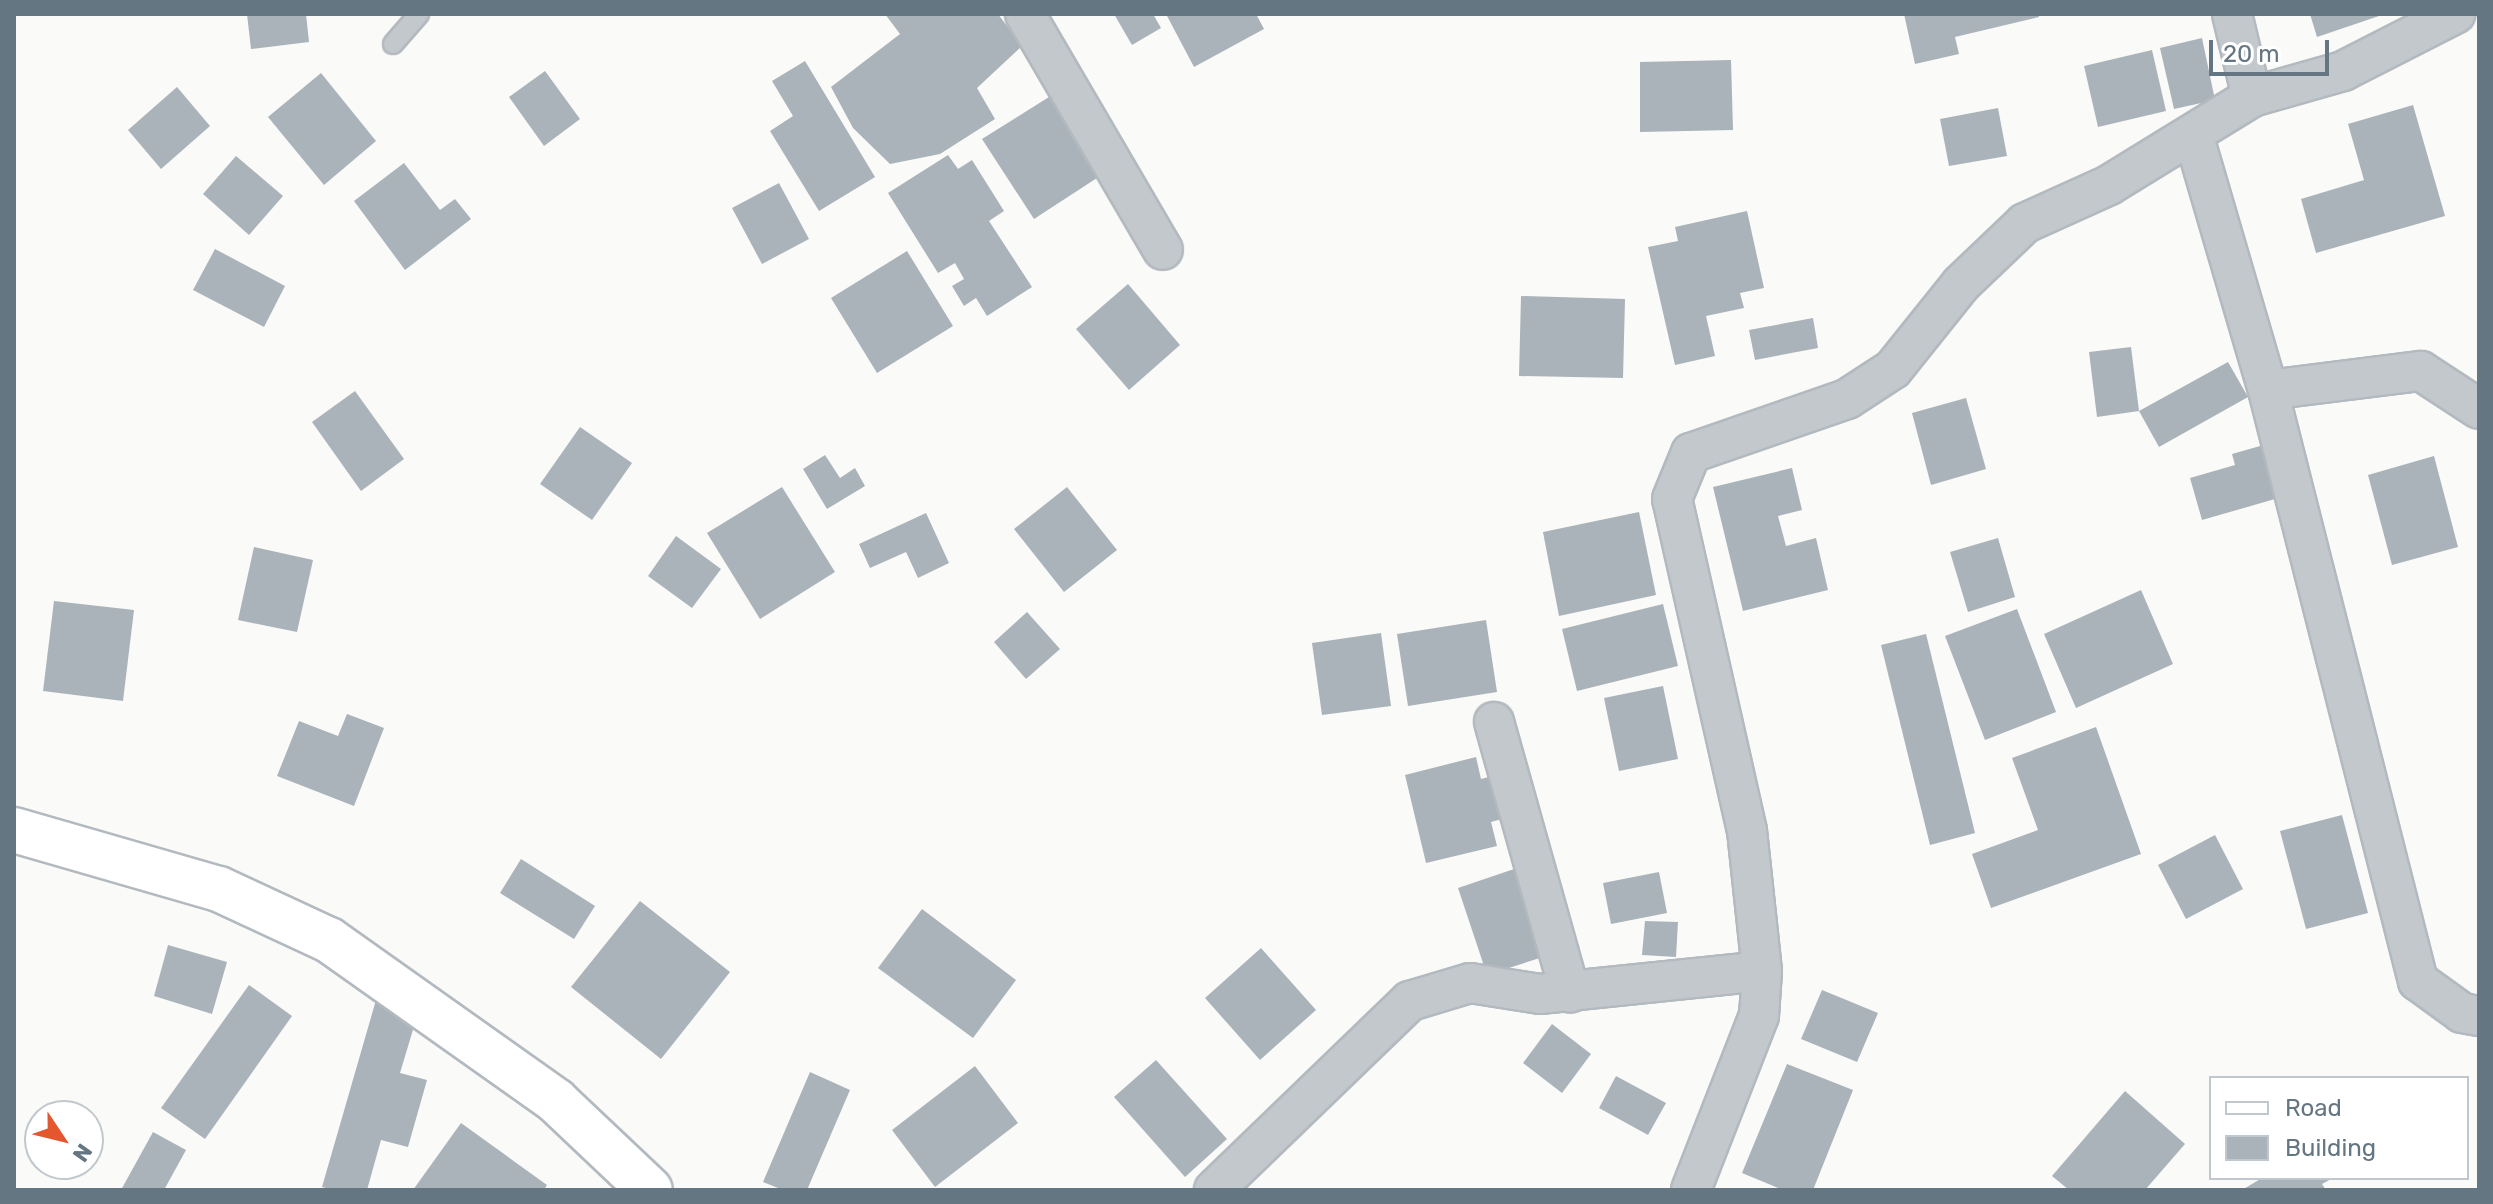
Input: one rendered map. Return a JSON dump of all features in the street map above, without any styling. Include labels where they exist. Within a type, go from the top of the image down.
[{"type":"main road","points":[[14,830],[219,889],[329,940],[556,1101],[650,1190]]},
{"type":"street","points":[[1025,14],[1163,250]]},
{"type":"street","points":[[2232,14],[2252,97]]},
{"type":"street","points":[[1691,1190],[1759,1016],[1762,971],[1747,831],[1672,499],[1679,472],[1691,453],[1847,399],[1893,369],[1961,284],[2025,223],[2193,134],[2252,97],[2343,71],[2455,14]]},
{"type":"street","points":[[2193,134],[2268,390],[2418,981],[2462,1013],[2479,1016]]},
{"type":"street","points":[[2268,390],[2421,371],[2479,409]]},
{"type":"street","points":[[1494,722],[1570,993]]},
{"type":"street","points":[[1214,1190],[1410,1001],[1470,983],[1570,993],[1762,971]]},
{"type":"lane","points":[[393,44],[419,14]]},
{"type":"building","points":[[247,14],[306,14],[309,42],[251,49]]},
{"type":"building","points":[[885,14],[998,14],[1022,46],[977,88],[995,119],[940,154],[890,164],[853,128],[831,87],[900,34]]},
{"type":"building","points":[[1114,14],[1153,14],[1161,28],[1132,45]]},
{"type":"building","points":[[1166,14],[1256,14],[1264,29],[1194,67]]},
{"type":"building","points":[[1904,14],[2038,14],[2039,17],[1955,37],[1959,54],[1915,64]]},
{"type":"building","points":[[2310,14],[2382,14],[2382,15],[2317,37]]},
{"type":"building","points":[[2202,38],[2215,100],[2174,109],[2160,48]]},
{"type":"building","points":[[2152,50],[2166,111],[2098,127],[2084,66]]},
{"type":"building","points":[[1731,60],[1733,130],[1640,132],[1640,62]]},
{"type":"building","points":[[805,61],[875,177],[819,211],[770,131],[793,116],[772,81]]},
{"type":"building","points":[[545,71],[580,119],[544,146],[509,97]]},
{"type":"building","points":[[321,73],[376,141],[324,185],[268,117]]},
{"type":"building","points":[[177,87],[210,126],[161,169],[128,130]]},
{"type":"building","points":[[1049,97],[1100,176],[1034,219],[982,139]]},
{"type":"building","points":[[2413,105],[2445,216],[2316,253],[2301,199],[2364,180],[2348,124]]},
{"type":"building","points":[[1998,108],[2007,156],[1949,166],[1940,119]]},
{"type":"building","points":[[948,155],[958,169],[972,160],[1004,211],[989,221],[1032,287],[987,316],[976,298],[964,306],[952,286],[964,279],[955,263],[938,273],[888,193]]},
{"type":"building","points":[[236,156],[283,196],[249,235],[203,194]]},
{"type":"building","points":[[404,163],[440,210],[455,199],[471,219],[405,270],[354,201]]},
{"type":"building","points":[[779,183],[809,239],[762,264],[732,208]]},
{"type":"building","points":[[1747,211],[1764,288],[1740,293],[1744,308],[1706,316],[1715,356],[1675,365],[1648,247],[1678,241],[1675,227]]},
{"type":"building","points":[[215,249],[285,286],[264,327],[193,290]]},
{"type":"building","points":[[907,251],[953,326],[877,373],[831,298]]},
{"type":"building","points":[[1128,284],[1180,345],[1129,390],[1076,329]]},
{"type":"building","points":[[1521,296],[1625,299],[1623,378],[1519,376]]},
{"type":"building","points":[[1813,318],[1818,348],[1755,360],[1749,330]]},
{"type":"building","points":[[2131,347],[2139,411],[2097,417],[2089,352]]},
{"type":"building","points":[[2228,362],[2248,397],[2159,447],[2139,411]]},
{"type":"building","points":[[355,391],[404,459],[361,491],[312,422]]},
{"type":"building","points":[[1966,398],[1986,469],[1931,485],[1912,413]]},
{"type":"building","points":[[580,427],[632,463],[592,520],[540,484]]},
{"type":"building","points":[[2274,442],[2289,495],[2202,520],[2190,478],[2235,465],[2232,454]]},
{"type":"building","points":[[825,455],[840,478],[855,468],[865,486],[827,509],[803,469]]},
{"type":"building","points":[[2434,456],[2458,547],[2392,565],[2368,475]]},
{"type":"building","points":[[1792,468],[1802,510],[1778,516],[1786,546],[1816,538],[1828,590],[1743,611],[1713,487]]},
{"type":"building","points":[[782,487],[835,572],[760,619],[707,533]]},
{"type":"building","points":[[1067,487],[1117,550],[1064,592],[1014,529]]},
{"type":"building","points":[[1639,512],[1656,595],[1559,616],[1543,532]]},
{"type":"building","points":[[926,513],[949,563],[918,578],[906,552],[870,568],[859,544]]},
{"type":"building","points":[[676,536],[721,569],[692,608],[648,576]]},
{"type":"building","points":[[1998,538],[2015,597],[1968,612],[1950,552]]},
{"type":"building","points":[[254,547],[313,560],[297,632],[238,620]]},
{"type":"building","points":[[2141,590],[2173,664],[2076,708],[2044,634]]},
{"type":"building","points":[[54,601],[134,610],[123,701],[43,691]]},
{"type":"building","points":[[1663,604],[1678,666],[1577,691],[1562,629]]},
{"type":"building","points":[[2017,609],[2056,712],[1985,740],[1945,636]]},
{"type":"building","points":[[1027,612],[1060,649],[1026,679],[994,642]]},
{"type":"building","points":[[1486,620],[1497,692],[1408,706],[1397,634]]},
{"type":"building","points":[[1381,633],[1391,706],[1322,715],[1312,643]]},
{"type":"building","points":[[1926,634],[1975,833],[1930,845],[1881,645]]},
{"type":"building","points":[[1663,686],[1678,759],[1619,771],[1604,698]]},
{"type":"building","points":[[347,714],[384,728],[354,806],[277,776],[299,721],[338,736]]},
{"type":"building","points":[[2096,727],[2141,854],[1991,908],[1972,854],[2038,830],[2012,758]]},
{"type":"building","points":[[1476,757],[1481,779],[1492,776],[1502,819],[1491,822],[1497,846],[1426,863],[1405,775]]},
{"type":"building","points":[[2342,815],[2368,913],[2306,929],[2280,831]]},
{"type":"building","points":[[2215,835],[2243,889],[2186,919],[2158,865]]},
{"type":"building","points":[[521,859],[595,906],[574,939],[500,893]]},
{"type":"building","points":[[1517,868],[1546,956],[1487,975],[1458,888]]},
{"type":"building","points":[[1659,872],[1667,913],[1611,924],[1603,883]]},
{"type":"building","points":[[640,901],[730,972],[661,1059],[571,987]]},
{"type":"building","points":[[922,909],[1016,980],[973,1038],[878,968]]},
{"type":"building","points":[[1645,921],[1678,922],[1676,957],[1642,955]]},
{"type":"building","points":[[168,945],[227,962],[212,1014],[154,996]]},
{"type":"building","points":[[1261,948],[1316,1010],[1260,1060],[1205,998]]},
{"type":"building","points":[[249,985],[292,1016],[205,1139],[161,1108]]},
{"type":"building","points":[[1822,990],[1878,1013],[1857,1062],[1801,1039]]},
{"type":"building","points":[[376,1000],[418,1013],[400,1073],[427,1080],[408,1147],[381,1140],[367,1190],[322,1187]]},
{"type":"building","points":[[1552,1024],[1591,1054],[1562,1093],[1523,1063]]},
{"type":"building","points":[[1156,1060],[1227,1139],[1185,1177],[1114,1097]]},
{"type":"building","points":[[1787,1064],[1853,1090],[1813,1190],[1783,1190],[1742,1173]]},
{"type":"building","points":[[975,1066],[1018,1123],[935,1187],[892,1130]]},
{"type":"building","points":[[810,1072],[850,1090],[807,1190],[783,1190],[763,1182]]},
{"type":"building","points":[[1616,1076],[1666,1103],[1648,1135],[1599,1108]]},
{"type":"building","points":[[2125,1091],[2185,1144],[2145,1190],[2069,1190],[2052,1176]]},
{"type":"building","points":[[461,1123],[547,1185],[544,1190],[413,1190]]},
{"type":"building","points":[[153,1132],[186,1150],[164,1190],[121,1190]]},
{"type":"building","points":[[2259,1180],[2329,1180],[2322,1184],[2326,1190],[2242,1190]]}]
